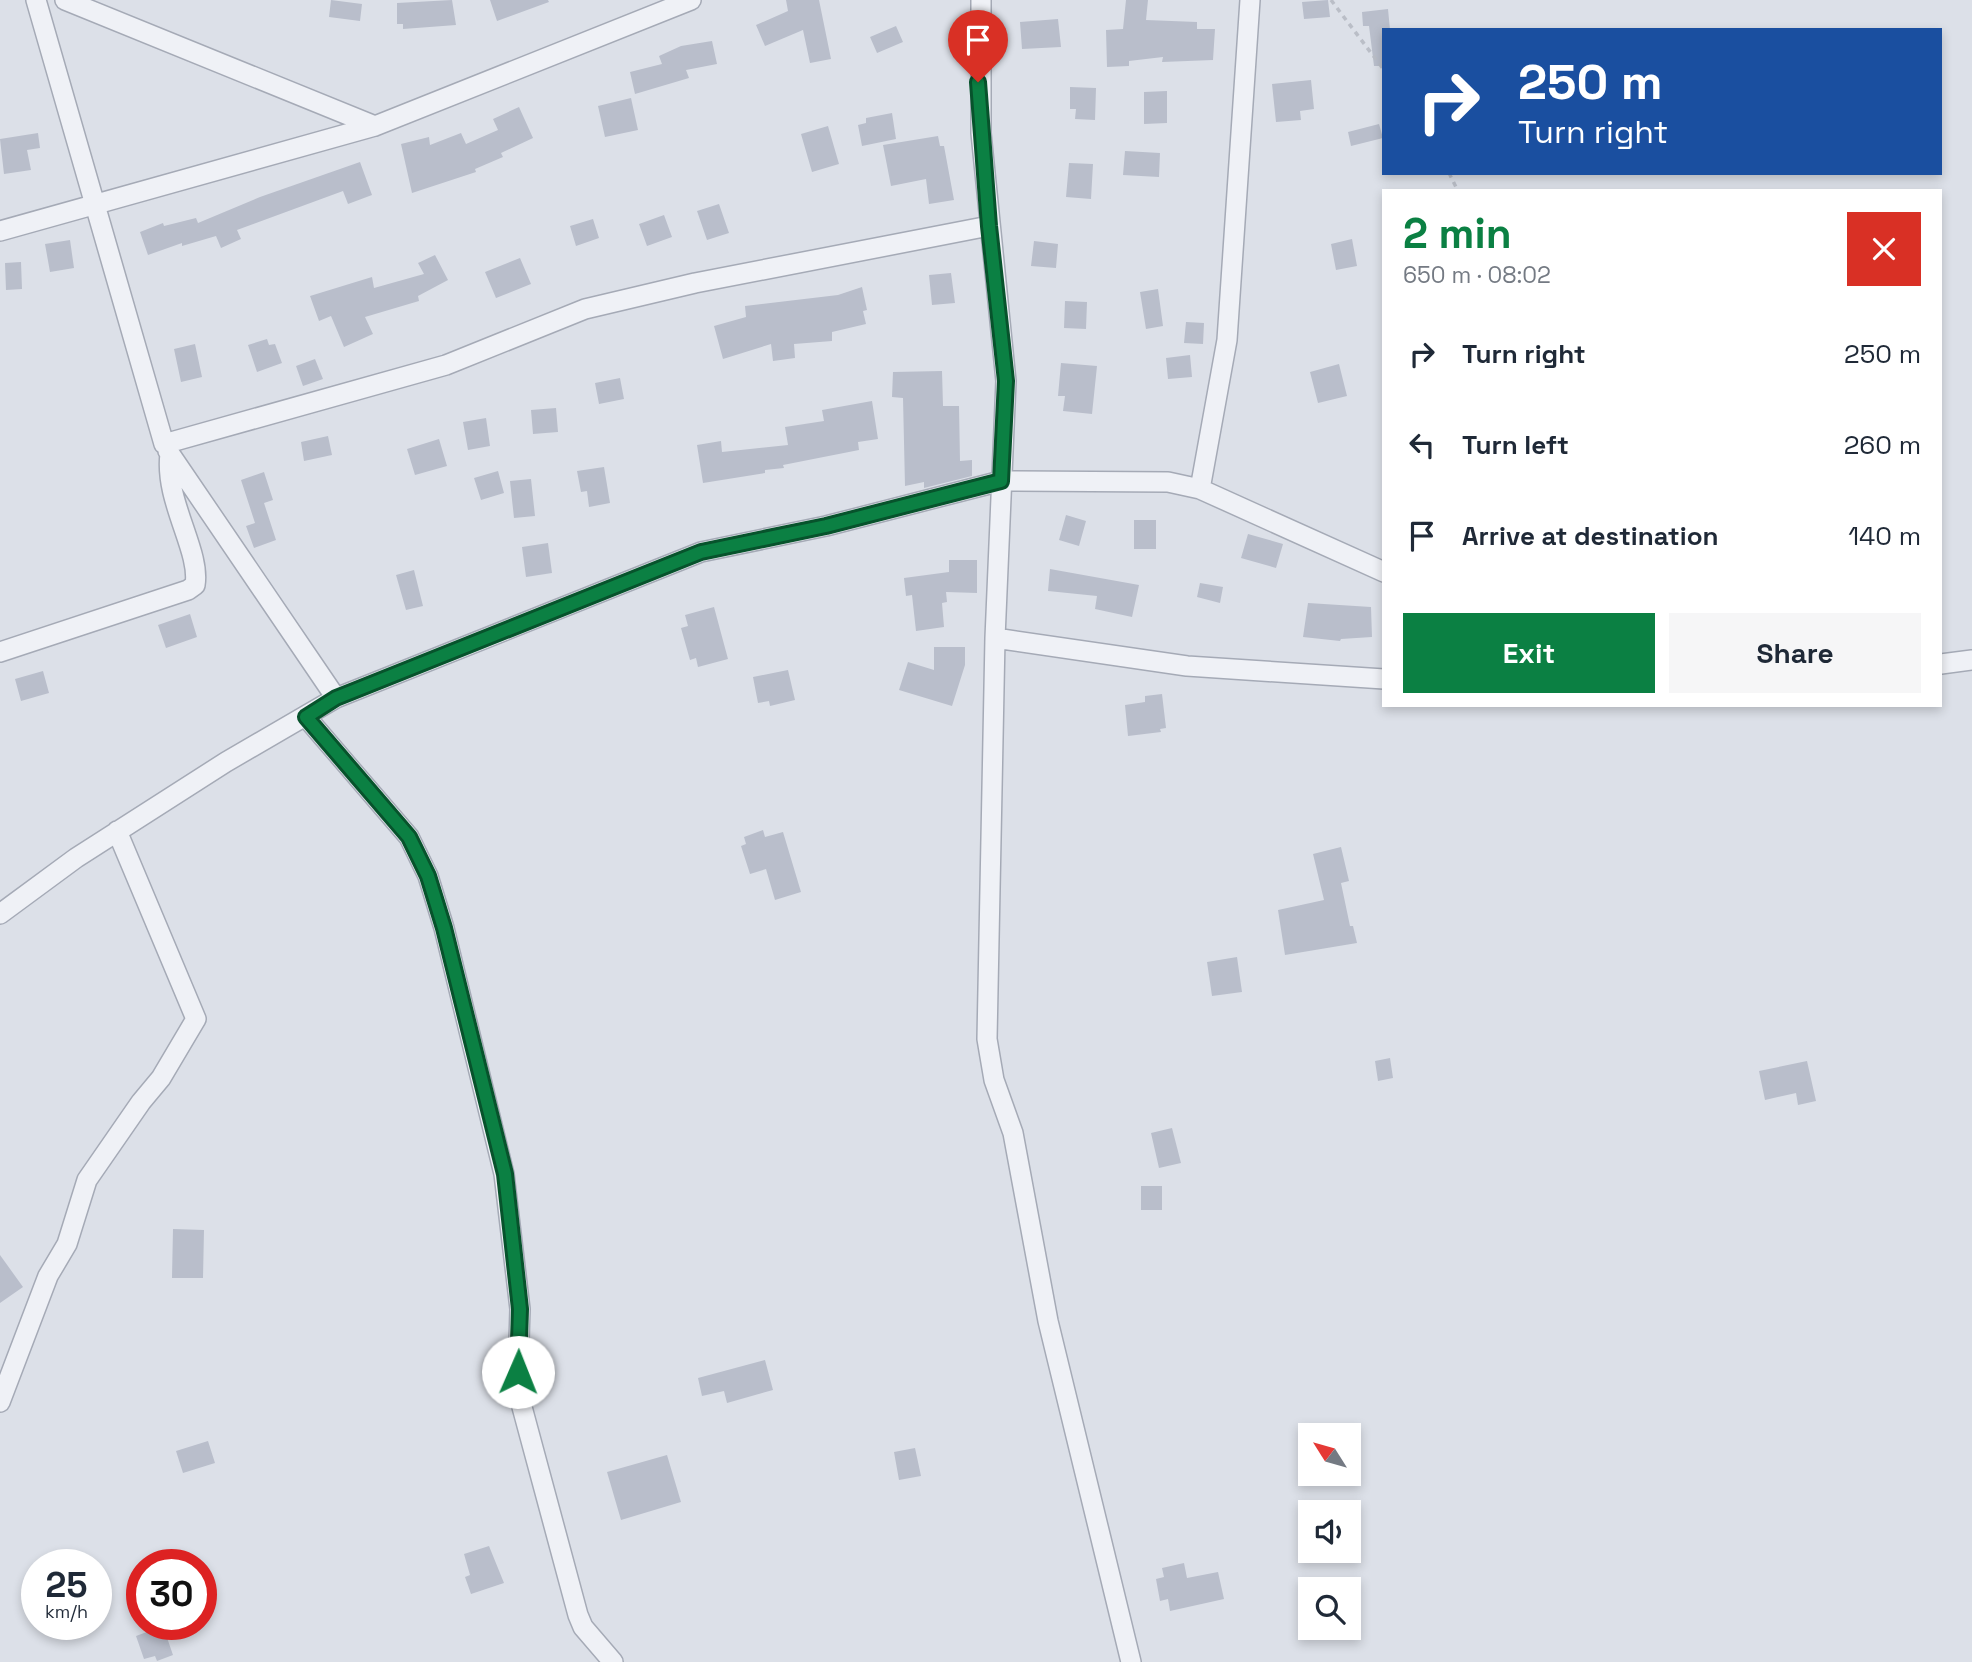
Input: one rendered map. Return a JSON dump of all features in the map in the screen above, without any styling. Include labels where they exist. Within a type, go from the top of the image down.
[{"type":"street","points":[[0,652],[188,590],[195,584],[194,569],[170,490],[167,449],[36,0]]},
{"type":"street","points":[[65,0],[375,126]]},
{"type":"street","points":[[0,231],[375,126],[691,0]]},
{"type":"street","points":[[981,0],[978,82],[989,226],[1006,381],[996,638],[987,1039],[989,1062],[1013,1133],[1048,1321],[1132,1662]]},
{"type":"street","points":[[1200,489],[1227,340],[1250,0]]},
{"type":"street","points":[[167,449],[446,365],[584,309],[695,283],[989,226]]},
{"type":"street","points":[[167,449],[336,698]]},
{"type":"street","points":[[0,914],[117,831],[226,762],[336,698],[701,552],[826,526],[1001,481],[1168,482],[1200,489],[1382,571]]},
{"type":"street","points":[[996,638],[1175,665],[1382,679]]},
{"type":"street","points":[[1942,664],[1972,660]]},
{"type":"street","points":[[306,717],[409,837],[428,876],[444,928],[505,1174],[520,1309],[518,1372],[522,1407],[578,1615],[583,1627],[613,1662]]},
{"type":"street","points":[[0,1402],[48,1276],[67,1244],[87,1180],[141,1102],[162,1078],[196,1019],[117,831]]},
{"type":"path","points":[[1331,0],[1382,67]]},
{"type":"building","points":[[331,0],[362,4],[360,21],[329,17]]},
{"type":"building","points":[[452,0],[456,25],[403,29],[403,24],[397,24],[397,3]]},
{"type":"building","points":[[490,0],[548,0],[549,2],[497,21]]},
{"type":"building","points":[[786,0],[819,0],[831,59],[810,63],[803,30],[765,46],[756,25],[788,11]]},
{"type":"building","points":[[1126,0],[1148,0],[1146,20],[1197,22],[1197,29],[1215,29],[1213,60],[1162,62],[1163,57],[1129,61],[1129,66],[1107,67],[1106,30],[1123,29]]},
{"type":"building","points":[[1328,0],[1330,17],[1304,19],[1302,2]]},
{"type":"building","points":[[1388,9],[1390,28],[1382,28],[1382,66],[1374,66],[1369,26],[1363,26],[1362,12]]},
{"type":"building","points":[[1058,19],[1061,47],[1022,49],[1020,22]]},
{"type":"building","points":[[896,26],[903,42],[877,53],[870,37]]},
{"type":"building","points":[[712,41],[717,64],[686,70],[689,78],[635,94],[630,72],[662,64],[659,56],[681,46]]},
{"type":"building","points":[[1311,80],[1314,109],[1300,111],[1301,120],[1276,122],[1272,84]]},
{"type":"building","points":[[1070,87],[1096,88],[1095,120],[1075,119],[1076,109],[1070,109]]},
{"type":"building","points":[[1167,91],[1167,123],[1144,124],[1144,92]]},
{"type":"building","points":[[631,98],[638,130],[605,137],[598,106]]},
{"type":"building","points":[[519,107],[533,138],[501,153],[503,157],[475,169],[476,172],[412,193],[401,144],[429,137],[430,145],[461,133],[466,144],[498,130],[493,119]]},
{"type":"building","points":[[892,113],[896,139],[862,146],[858,125],[866,123],[866,118]]},
{"type":"building","points":[[1379,124],[1382,138],[1351,146],[1348,132]]},
{"type":"building","points":[[828,126],[839,164],[812,172],[801,134]]},
{"type":"building","points":[[38,133],[40,148],[27,150],[31,170],[4,174],[0,139]]},
{"type":"building","points":[[938,136],[940,146],[944,146],[954,200],[929,204],[926,179],[891,186],[883,145]]},
{"type":"building","points":[[1125,151],[1160,153],[1159,177],[1123,175]]},
{"type":"building","points":[[360,162],[372,195],[348,204],[343,191],[237,230],[241,239],[221,248],[216,236],[182,246],[182,243],[148,255],[140,232],[163,223],[164,226],[196,218],[198,223],[260,197]]},
{"type":"building","points":[[1069,163],[1093,164],[1091,199],[1066,197]]},
{"type":"building","points":[[719,204],[729,233],[707,240],[697,211]]},
{"type":"building","points":[[664,215],[672,237],[647,246],[639,224]]},
{"type":"building","points":[[593,219],[599,238],[576,246],[570,226]]},
{"type":"building","points":[[1352,239],[1357,266],[1336,270],[1331,244]]},
{"type":"building","points":[[70,240],[74,268],[50,272],[45,244]]},
{"type":"building","points":[[1034,241],[1058,244],[1056,268],[1031,266]]},
{"type":"building","points":[[435,255],[448,280],[418,296],[419,301],[365,317],[373,334],[344,347],[331,316],[319,321],[310,296],[372,277],[374,288],[424,274],[418,263]]},
{"type":"building","points":[[520,258],[531,284],[496,298],[485,272]]},
{"type":"building","points":[[21,262],[22,289],[6,290],[5,263]]},
{"type":"building","points":[[951,273],[955,303],[932,305],[929,275]]},
{"type":"building","points":[[862,287],[867,310],[863,311],[866,324],[832,332],[832,341],[794,344],[795,358],[773,361],[771,344],[723,359],[714,326],[746,317],[745,306],[838,295]]},
{"type":"building","points":[[1158,289],[1163,326],[1146,329],[1140,292]]},
{"type":"building","points":[[1065,301],[1087,302],[1086,329],[1064,328]]},
{"type":"building","points":[[1186,322],[1204,323],[1203,344],[1184,343]]},
{"type":"building","points":[[267,339],[269,345],[275,344],[282,363],[257,372],[248,345]]},
{"type":"building","points":[[195,344],[202,377],[181,382],[174,349]]},
{"type":"building","points":[[1190,355],[1192,377],[1168,379],[1166,358]]},
{"type":"building","points":[[315,359],[323,379],[303,386],[296,366]]},
{"type":"building","points":[[1061,363],[1097,366],[1092,414],[1063,411],[1065,396],[1058,396]]},
{"type":"building","points":[[1339,364],[1347,396],[1318,403],[1310,372]]},
{"type":"building","points":[[942,371],[943,406],[959,406],[960,461],[972,460],[972,476],[924,488],[924,482],[905,486],[903,398],[892,397],[893,372]]},
{"type":"building","points":[[620,378],[624,399],[599,404],[595,383]]},
{"type":"building","points":[[872,401],[878,439],[858,442],[859,450],[783,465],[784,468],[765,470],[765,473],[703,483],[697,445],[721,441],[722,452],[788,445],[785,427],[824,421],[822,410]]},
{"type":"building","points":[[556,408],[558,432],[533,434],[531,410]]},
{"type":"building","points":[[486,418],[490,446],[468,450],[463,422]]},
{"type":"building","points":[[328,436],[332,455],[304,461],[301,442]]},
{"type":"building","points":[[439,439],[447,466],[415,475],[407,449]]},
{"type":"building","points":[[604,467],[610,503],[589,507],[587,491],[581,492],[577,471]]},
{"type":"building","points":[[498,471],[504,493],[481,500],[474,478]]},
{"type":"building","points":[[264,472],[273,500],[264,503],[276,540],[254,548],[246,526],[255,523],[241,480]]},
{"type":"building","points":[[531,479],[535,516],[514,518],[510,481]]},
{"type":"building","points":[[1066,515],[1086,521],[1079,546],[1059,540]]},
{"type":"building","points":[[1134,520],[1156,520],[1156,549],[1134,549]]},
{"type":"building","points":[[1248,534],[1283,544],[1276,568],[1241,558]]},
{"type":"building","points":[[548,543],[552,573],[526,577],[522,547]]},
{"type":"building","points":[[949,560],[977,560],[977,593],[946,592],[947,602],[942,603],[944,627],[916,631],[912,595],[906,596],[904,578],[949,572]]},
{"type":"building","points":[[1050,569],[1139,585],[1132,617],[1095,609],[1097,596],[1048,591]]},
{"type":"building","points":[[414,570],[423,606],[406,610],[396,575]]},
{"type":"building","points":[[1200,583],[1223,587],[1220,603],[1197,597]]},
{"type":"building","points":[[1308,603],[1371,607],[1372,637],[1340,641],[1303,637]]},
{"type":"building","points":[[714,607],[728,659],[698,667],[696,658],[690,660],[681,628],[688,626],[685,615]]},
{"type":"building","points":[[190,614],[197,637],[166,648],[158,625]]},
{"type":"building","points":[[934,647],[965,647],[965,665],[952,706],[899,690],[908,662],[934,670]]},
{"type":"building","points":[[788,670],[795,700],[770,706],[769,701],[758,703],[753,677]]},
{"type":"building","points":[[43,671],[49,693],[21,701],[15,679]]},
{"type":"building","points":[[1162,694],[1166,728],[1160,729],[1161,732],[1128,736],[1125,705],[1145,702],[1145,696]]},
{"type":"building","points":[[763,830],[765,837],[783,832],[801,892],[775,900],[766,869],[750,874],[741,846],[746,844],[744,837]]},
{"type":"building","points":[[1341,847],[1349,881],[1341,883],[1350,926],[1353,926],[1357,943],[1285,955],[1278,910],[1324,900],[1313,854]]},
{"type":"building","points":[[1237,957],[1242,992],[1212,996],[1207,962]]},
{"type":"building","points":[[1390,1058],[1393,1078],[1378,1081],[1375,1061]]},
{"type":"building","points":[[1807,1061],[1816,1101],[1798,1105],[1796,1093],[1765,1100],[1759,1071]]},
{"type":"building","points":[[1172,1128],[1181,1163],[1159,1168],[1151,1133]]},
{"type":"building","points":[[1141,1186],[1162,1186],[1162,1210],[1141,1210]]},
{"type":"building","points":[[173,1229],[204,1230],[203,1278],[172,1278]]},
{"type":"building","points":[[0,1255],[23,1287],[0,1303]]},
{"type":"building","points":[[765,1360],[773,1390],[727,1403],[724,1391],[702,1396],[698,1378]]},
{"type":"building","points":[[208,1441],[215,1463],[183,1473],[176,1451]]},
{"type":"building","points":[[915,1448],[921,1476],[899,1480],[894,1452]]},
{"type":"building","points":[[667,1455],[681,1502],[621,1520],[607,1472]]},
{"type":"building","points":[[489,1546],[504,1583],[471,1594],[465,1577],[470,1575],[464,1554]]},
{"type":"building","points":[[1184,1563],[1187,1578],[1218,1572],[1224,1599],[1170,1611],[1168,1599],[1160,1601],[1156,1579],[1164,1577],[1162,1568]]},
{"type":"building","points":[[137,1640],[168,1640],[173,1655],[157,1661],[155,1656],[144,1659]]},
{"type":"route","points":[[518,1372],[520,1309],[505,1174],[444,928],[428,876],[409,837],[306,717],[336,698],[632,577],[701,552],[826,526],[1001,481],[1006,381],[1004,341],[989,226],[978,82]]}]
